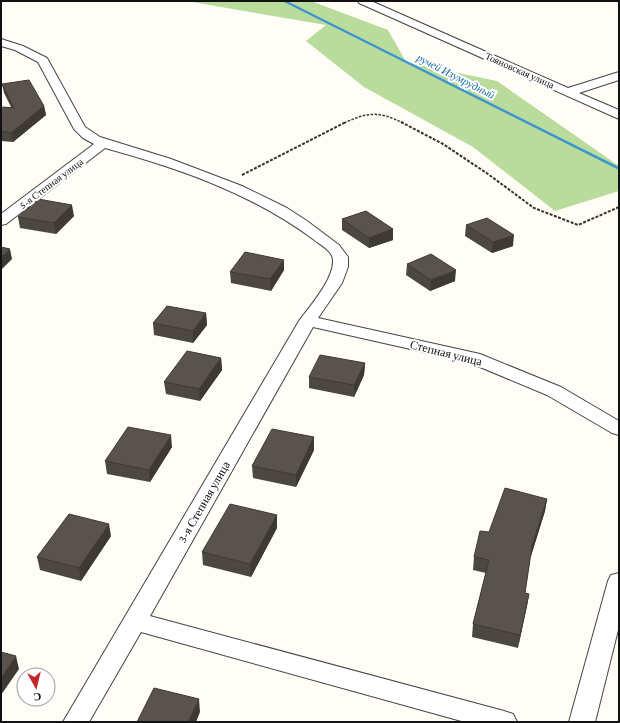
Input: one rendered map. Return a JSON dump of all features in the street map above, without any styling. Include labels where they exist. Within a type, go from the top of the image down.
[{"type":"street","name":"Тояновская улица","points":[[363,1],[619,115]]},
{"type":"street","name":"3-я Степная улица","points":[[1,42],[19,48],[43,60],[80,129],[89,137],[102,144],[142,154],[251,196],[302,223],[335,249],[341,258],[341,267],[333,284],[308,321],[76,722]]},
{"type":"street","points":[[568,92],[619,76]]},
{"type":"street","name":"5-я Степная улица","points":[[1,221],[102,144]]},
{"type":"street","name":"Степная улица","points":[[308,321],[474,358],[554,391],[619,429]]},
{"type":"street","points":[[582,722],[619,581]]},
{"type":"street","points":[[135,621],[504,722]]},
{"type":"path","points":[[223,184],[361,115],[379,114],[398,121],[443,144],[488,174],[534,208],[578,225],[619,207]]},
{"type":"green space","points":[[186,1],[311,1],[388,30],[406,62],[497,81],[619,166],[619,191],[555,211],[473,147],[364,87],[306,41],[326,25]]},
{"type":"building","points":[[29,80],[44,106],[11,133],[1,131],[1,108],[14,108],[2,84]]},
{"type":"building","points":[[38,199],[72,205],[54,223],[18,217]]},
{"type":"building","points":[[366,211],[393,229],[369,238],[342,219]]},
{"type":"building","points":[[487,218],[514,235],[493,242],[466,225]]},
{"type":"building","points":[[1,247],[10,249],[1,257]]},
{"type":"building","points":[[245,252],[284,260],[270,279],[230,272]]},
{"type":"building","points":[[431,254],[456,270],[431,280],[407,264]]},
{"type":"building","points":[[167,306],[206,313],[193,331],[153,323]]},
{"type":"building","points":[[187,351],[221,358],[199,389],[164,382]]},
{"type":"building","points":[[320,355],[365,363],[354,385],[309,377]]},
{"type":"building","points":[[128,427],[171,435],[149,470],[105,461]]},
{"type":"building","points":[[272,429],[314,437],[296,475],[252,466]]},
{"type":"building","points":[[505,488],[547,499],[532,546],[525,593],[529,594],[520,635],[473,624],[489,560],[474,557],[480,531],[489,532]]},
{"type":"building","points":[[230,504],[277,515],[250,564],[202,552]]},
{"type":"building","points":[[69,514],[109,524],[79,568],[37,557]]},
{"type":"building","points":[[1,652],[16,656],[1,678]]},
{"type":"building","points":[[154,688],[199,699],[188,722],[137,722]]},
{"type":"waterway","name":"ручей Изумрудный","points":[[284,1],[619,169]]}]
